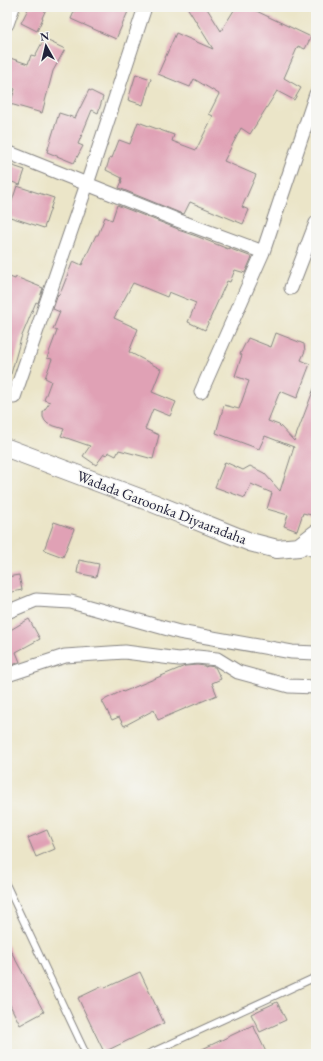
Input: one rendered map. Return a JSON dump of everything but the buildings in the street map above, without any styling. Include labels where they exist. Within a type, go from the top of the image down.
[{"type":"main road","name":"Wadada Garoonka Diyaaradaha","points":[[7,448],[153,503],[250,542],[277,549],[299,547]]},
{"type":"main road","points":[[299,547],[316,534]]},
{"type":"street","points":[[7,24],[13,7]]},
{"type":"street","points":[[14,397],[87,184],[145,7]]},
{"type":"street","points":[[201,392],[263,252],[316,94]]},
{"type":"street","points":[[7,152],[263,252]]},
{"type":"street","points":[[292,288],[316,223]]},
{"type":"street","points":[[7,612],[36,600],[71,602],[179,632],[285,651],[316,653]]},
{"type":"street","points":[[7,675],[65,656],[125,652],[179,659],[197,657],[217,659],[238,672],[289,686],[316,687]]},
{"type":"lane","points":[[299,547],[316,555]]},
{"type":"lane","points":[[7,886],[86,1054]]},
{"type":"lane","points":[[148,1054],[316,977]]}]
